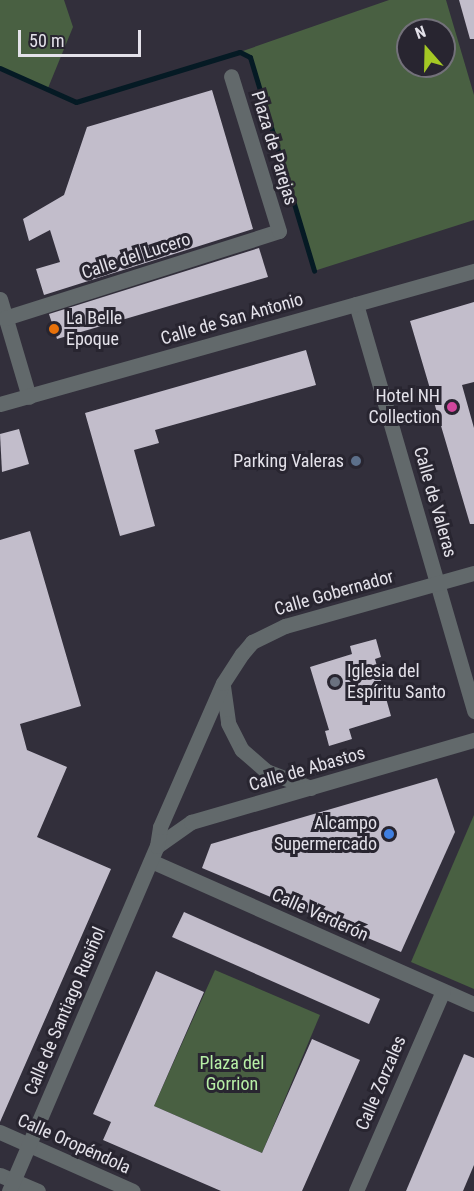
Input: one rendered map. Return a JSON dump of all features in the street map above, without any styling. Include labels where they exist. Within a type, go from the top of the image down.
[{"type":"street","name":"Plaza de Parejas","points":[[231,76],[279,231]]},
{"type":"street","name":"Calle del Lucero","points":[[5,318],[279,231]]},
{"type":"street","name":"Calle de San Antonio","points":[[0,404],[474,271]]},
{"type":"street","points":[[0,299],[29,397]]},
{"type":"street","name":"Calle de Valeras","points":[[356,304],[474,711]]},
{"type":"street","name":"Calle Gobernador","points":[[157,846],[160,827],[223,683],[242,654],[266,634],[474,573]]},
{"type":"street","points":[[223,683],[228,723],[242,750],[266,771],[311,788]]},
{"type":"street","name":"Calle de Abastos","points":[[157,846],[191,822],[474,740]]},
{"type":"street","name":"Calle de Santiago Rusiñol","points":[[7,1182],[29,1144],[157,846]]},
{"type":"street","name":"Calle Verderón","points":[[151,861],[474,1004]]},
{"type":"street","name":"Calle Zorzales","points":[[356,1191],[442,991]]},
{"type":"street","name":"Calle Oropéndola","points":[[0,1132],[133,1191]]},
{"type":"street","points":[[7,1182],[38,1191]]},
{"type":"green space","points":[[0,0],[64,0],[73,27],[48,88],[0,68]]},
{"type":"green space","points":[[389,0],[446,0],[451,18],[396,18],[396,78],[456,78],[456,34],[474,95],[474,220],[314,271],[250,57],[240,52]]},
{"type":"green space","points":[[474,815],[474,989],[411,962]]},
{"type":"green space","name":"Plaza del Gorrion","points":[[215,970],[320,1015],[262,1153],[154,1106]]},
{"type":"building","points":[[459,0],[474,0],[474,39],[470,39]]},
{"type":"building","points":[[212,90],[253,229],[44,295],[36,269],[60,262],[50,230],[29,241],[23,219],[64,195],[87,127]]},
{"type":"building","points":[[259,248],[268,277],[57,339],[49,314]]},
{"type":"building","name":"Hotel NH Collection","points":[[474,302],[474,382],[462,385],[474,428],[474,524],[470,524],[410,321]]},
{"type":"building","points":[[306,350],[316,385],[155,430],[159,443],[134,450],[155,526],[120,536],[85,413]]},
{"type":"building","points":[[19,429],[29,464],[2,472],[0,434]]},
{"type":"building","points":[[30,531],[81,706],[20,724],[27,750],[67,767],[37,837],[111,869],[0,1122],[0,540]]},
{"type":"building","points":[[376,639],[381,657],[375,659],[391,716],[349,729],[352,739],[329,746],[325,731],[329,730],[310,667],[352,654],[350,646]]},
{"type":"building","points":[[437,778],[455,832],[401,952],[202,868],[211,844]]},
{"type":"building","points":[[184,912],[380,999],[369,1024],[172,937]]},
{"type":"building","points":[[156,971],[204,992],[154,1106],[262,1153],[312,1039],[360,1060],[302,1191],[221,1191],[103,1140],[111,1122],[93,1114]]},
{"type":"building","points":[[464,1054],[474,1058],[474,1165],[463,1191],[406,1191]]},
{"type":"waterway","points":[[0,68],[76,102],[240,52],[250,57],[314,271]]},
{"type":"place","name":"La Belle Epoque","points":[[54,329]]},
{"type":"place","name":"Hotel NH Collection","points":[[452,407]]},
{"type":"place","name":"Parking Valeras","points":[[356,461]]},
{"type":"place","name":"Iglesia del Espíritu Santo","points":[[335,682]]},
{"type":"place","name":"Alcampo Supermercado","points":[[389,834]]}]
